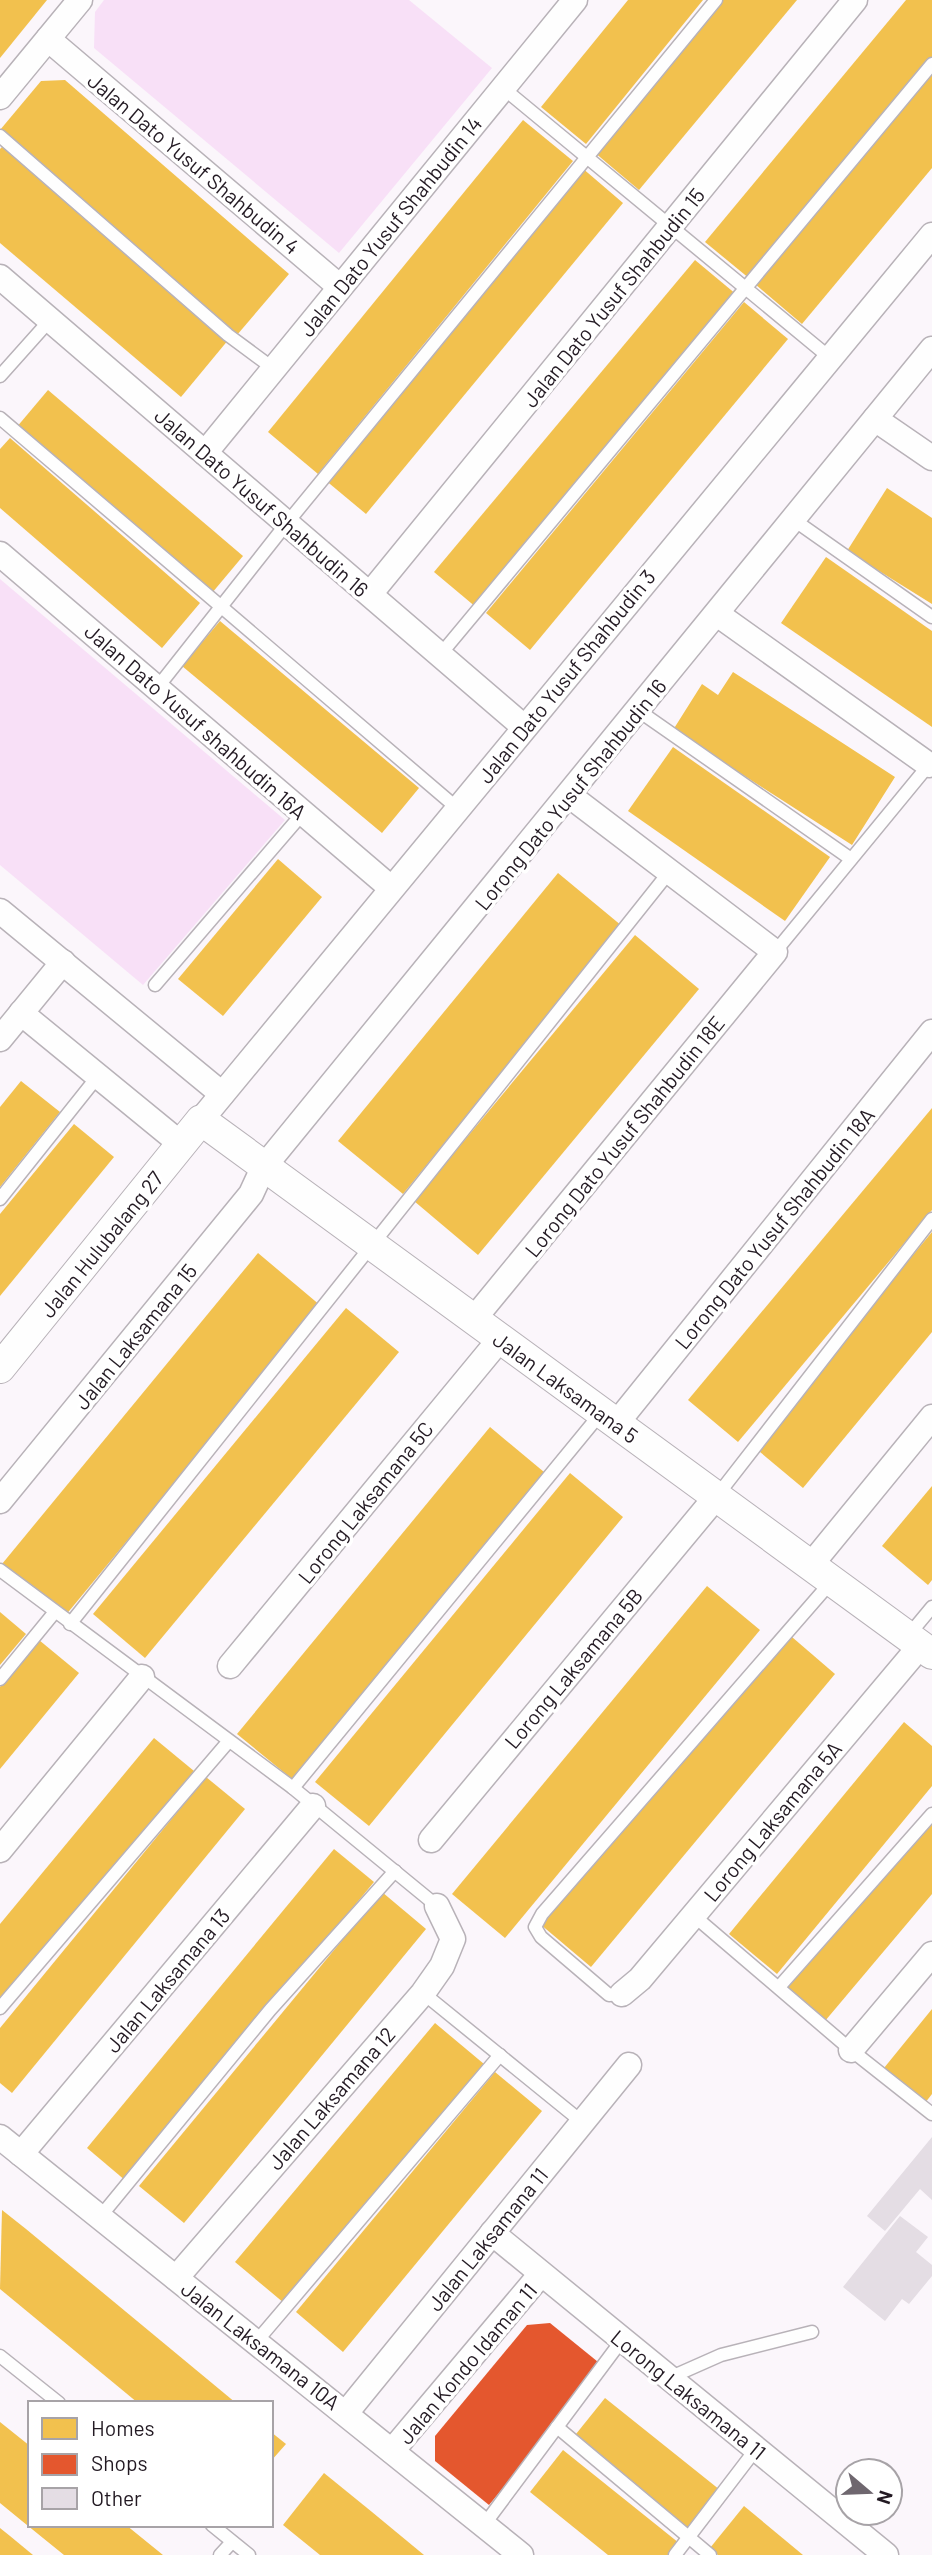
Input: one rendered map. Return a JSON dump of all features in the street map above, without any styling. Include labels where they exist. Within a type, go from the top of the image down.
[{"type":"street","points":[[0,97],[80,0]]},
{"type":"street","name":"Jalan Dato Yusuf Shahbudin 14","points":[[205,453],[575,0]]},
{"type":"street","name":"Jalan Dato Yusuf Shahbudin 15","points":[[370,594],[855,0]]},
{"type":"street","name":"Jalan Dato Yusuf Shahbudin 4","points":[[48,39],[340,287]]},
{"type":"street","name":"Jalan Dato Yusuf Shahbudin 3","points":[[201,1119],[829,356],[932,235]]},
{"type":"street","name":"Jalan Dato Yusuf Shahbudin 16","points":[[0,277],[524,727]]},
{"type":"street","points":[[932,349],[875,419],[932,458]]},
{"type":"street","name":"Lorong Dato Yusuf Shahbudin 16","points":[[263,1168],[570,796],[875,419]]},
{"type":"street","name":"Jalan Dato Yusuf shahbudin 16A","points":[[0,554],[391,888]]},
{"type":"street","points":[[718,614],[930,763]]},
{"type":"street","points":[[570,796],[775,952]]},
{"type":"street","points":[[0,911],[222,1094]]},
{"type":"street","name":"Lorong Dato Yusuf Shahbudin 18E","points":[[473,1320],[775,952]]},
{"type":"street","points":[[0,1039],[64,962]]},
{"type":"street","points":[[22,1013],[181,1144]]},
{"type":"street","name":"Lorong Dato Yusuf Shahbudin 18A","points":[[609,1419],[928,1045]]},
{"type":"street","name":"Jalan Laksamana 5","points":[[201,1119],[263,1168],[920,1645]]},
{"type":"street","name":"Jalan Hulubalang 27","points":[[0,1368],[201,1119]]},
{"type":"street","name":"Jalan Laksamana 15","points":[[0,1501],[251,1194],[263,1168]]},
{"type":"street","name":"Lorong Laksamana 5C","points":[[230,1666],[500,1339]]},
{"type":"street","points":[[821,1574],[932,1417]]},
{"type":"street","name":"Lorong Laksamana 5B","points":[[431,1840],[716,1497]]},
{"type":"street","name":"Lorong Laksamana 5A","points":[[622,1994],[640,1979],[920,1645]]},
{"type":"street","points":[[0,1850],[142,1677]]},
{"type":"street","name":"Jalan Laksamana 13","points":[[21,2154],[313,1806]]},
{"type":"street","name":"Jalan Laksamana 12","points":[[176,2278],[423,1993],[442,1966],[453,1939],[438,1906]]},
{"type":"street","points":[[851,2050],[932,1954]]},
{"type":"street","name":"Jalan Laksamana 11","points":[[346,2413],[629,2064]]},
{"type":"street","name":"Jalan Laksamana 10A","points":[[0,2137],[521,2555]]},
{"type":"street","name":"Lorong Laksamana 11","points":[[492,2233],[886,2555]]},
{"type":"street","name":"Jalan Kondo Idaman 11","points":[[392,2451],[541,2274]]},
{"type":"lane","points":[[157,688],[287,523],[716,0]]},
{"type":"lane","points":[[440,654],[932,64]]},
{"type":"lane","points":[[503,88],[829,356]]},
{"type":"lane","points":[[0,136],[228,335],[274,369]]},
{"type":"lane","points":[[0,376],[50,320]]},
{"type":"lane","points":[[0,418],[457,808]]},
{"type":"lane","points":[[794,520],[932,617]]},
{"type":"lane","points":[[639,711],[851,859]]},
{"type":"lane","points":[[775,952],[930,763]]},
{"type":"lane","points":[[155,985],[303,813]]},
{"type":"lane","points":[[70,1624],[670,872]]},
{"type":"lane","points":[[0,1199],[98,1076]]},
{"type":"lane","points":[[716,1497],[932,1219]]},
{"type":"lane","points":[[293,1788],[609,1419]]},
{"type":"lane","points":[[0,1570],[54,1613],[293,1788],[438,1906]]},
{"type":"lane","points":[[622,1994],[609,1995],[541,1937],[535,1927],[542,1914],[821,1574]]},
{"type":"lane","points":[[920,1645],[932,1607]]},
{"type":"lane","points":[[0,1679],[54,1613]]},
{"type":"lane","points":[[0,2008],[228,1742]]},
{"type":"lane","points":[[779,1987],[932,1814]]},
{"type":"lane","points":[[100,2217],[270,2010],[395,1871]]},
{"type":"lane","points":[[693,1915],[851,2050],[930,2108]]},
{"type":"lane","points":[[423,1993],[582,2122]]},
{"type":"lane","points":[[256,2342],[500,2055]]},
{"type":"lane","points":[[669,2378],[721,2356],[812,2332]]},
{"type":"lane","points":[[484,2525],[622,2340]]},
{"type":"lane","points":[[0,2356],[56,2401]]},
{"type":"lane","points":[[557,2427],[710,2555]]},
{"type":"lane","points":[[675,2555],[756,2449]]},
{"type":"lane","points":[[214,2527],[248,2555]]},
{"type":"lane","points":[[220,2555],[232,2542]]},
{"type":"shaded area","points":[[104,0],[409,0],[492,68],[339,253],[94,48],[95,12]]},
{"type":"shaded area","points":[[0,579],[285,820],[143,985],[0,865]]},
{"type":"building: Homes","points":[[0,0],[47,0],[0,58]]},
{"type":"building: Homes","points":[[628,0],[703,0],[586,144],[541,107]]},
{"type":"building: Homes","points":[[720,0],[797,0],[639,190],[594,152]]},
{"type":"building: Homes","points":[[906,0],[932,0],[932,60],[750,279],[705,242]]},
{"type":"building: Homes","points":[[932,72],[932,168],[802,324],[755,284]]},
{"type":"building: Homes","points":[[65,80],[289,274],[237,335],[0,130],[41,81]]},
{"type":"building: Homes","points":[[523,120],[573,161],[318,474],[268,432]]},
{"type":"building: Homes","points":[[3,146],[229,339],[181,397],[0,243],[0,149]]},
{"type":"building: Homes","points":[[581,167],[623,203],[366,514],[324,479]]},
{"type":"building: Homes","points":[[695,260],[737,295],[477,608],[434,572]]},
{"type":"building: Homes","points":[[744,302],[788,339],[530,650],[486,613]]},
{"type":"building: Homes","points":[[48,390],[243,556],[212,593],[16,428]]},
{"type":"building: Homes","points":[[10,438],[200,603],[162,648],[0,508],[0,449]]},
{"type":"building: Homes","points":[[887,488],[932,518],[932,604],[847,551]]},
{"type":"building: Homes","points":[[826,557],[932,631],[932,727],[781,623]]},
{"type":"building: Homes","points":[[220,621],[419,788],[382,833],[182,666]]},
{"type":"building: Homes","points":[[733,672],[895,777],[852,845],[673,730],[702,684],[718,695]]},
{"type":"building: Homes","points":[[673,747],[830,857],[785,921],[628,811]]},
{"type":"building: Homes","points":[[278,859],[322,897],[223,1016],[178,979]]},
{"type":"building: Homes","points":[[558,873],[622,926],[403,1194],[338,1141]]},
{"type":"building: Homes","points":[[635,935],[699,989],[478,1255],[414,1201]]},
{"type":"building: Homes","points":[[21,1081],[60,1112],[0,1187],[0,1107]]},
{"type":"building: Homes","points":[[932,1108],[932,1210],[738,1442],[688,1400]]},
{"type":"building: Homes","points":[[74,1124],[114,1157],[0,1296],[0,1214]]},
{"type":"building: Homes","points":[[932,1232],[932,1332],[803,1488],[754,1447]]},
{"type":"building: Homes","points":[[258,1253],[321,1306],[65,1616],[2,1564]]},
{"type":"building: Homes","points":[[346,1308],[399,1352],[145,1658],[93,1614]]},
{"type":"building: Homes","points":[[490,1427],[544,1472],[292,1779],[237,1734]]},
{"type":"building: Homes","points":[[570,1473],[623,1517],[369,1826],[315,1782]]},
{"type":"building: Homes","points":[[932,1486],[932,1580],[928,1585],[882,1546]]},
{"type":"building: Homes","points":[[707,1586],[760,1630],[505,1938],[452,1894]]},
{"type":"building: Homes","points":[[0,1612],[26,1634],[0,1665]]},
{"type":"building: Homes","points":[[785,1631],[835,1674],[591,1967],[540,1924]]},
{"type":"building: Homes","points":[[39,1640],[79,1673],[0,1769],[0,1687]]},
{"type":"building: Homes","points":[[904,1722],[932,1746],[932,1786],[777,1974],[729,1934]]},
{"type":"building: Homes","points":[[154,1738],[194,1771],[0,2006],[0,1924]]},
{"type":"building: Homes","points":[[206,1777],[245,1809],[12,2093],[0,2083],[0,2028]]},
{"type":"building: Homes","points":[[932,1816],[932,1894],[825,2021],[787,1988]]},
{"type":"building: Homes","points":[[334,1849],[374,1882],[126,2181],[87,2148]]},
{"type":"building: Homes","points":[[382,1892],[426,1929],[184,2223],[139,2186]]},
{"type":"building: Homes","points":[[932,2009],[932,2094],[925,2103],[884,2068]]},
{"type":"building: Homes","points":[[435,2023],[484,2064],[284,2303],[235,2262]]},
{"type":"building: Homes","points":[[495,2072],[542,2111],[343,2352],[296,2312]]},
{"type":"building: Homes","points":[[2,2210],[234,2401],[136,2401],[0,2289]]},
{"type":"building: Homes","points":[[605,2398],[725,2494],[692,2535],[572,2439]]},
{"type":"building: Homes","points":[[0,2422],[28,2444],[28,2526],[0,2503]]},
{"type":"building: Homes","points":[[273,2434],[286,2444],[273,2459]]},
{"type":"building: Homes","points":[[563,2450],[684,2547],[678,2555],[608,2555],[530,2492]]},
{"type":"building: Homes","points":[[324,2473],[424,2555],[320,2555],[283,2525]]},
{"type":"building: Homes","points":[[744,2506],[803,2555],[718,2555],[710,2548]]},
{"type":"building: Homes","points":[[29,2527],[128,2527],[163,2555],[64,2555]]},
{"type":"building: Homes","points":[[0,2528],[10,2536],[33,2555],[0,2555]]},
{"type":"building: Shops","points":[[550,2323],[603,2366],[489,2505],[435,2461],[435,2436],[527,2325]]},
{"type":"building: Other","points":[[932,2137],[932,2200],[920,2189],[885,2231],[867,2216]]},
{"type":"building: Other","points":[[900,2216],[928,2237],[916,2252],[932,2265],[932,2276],[909,2304],[902,2299],[885,2321],[843,2287]]}]
